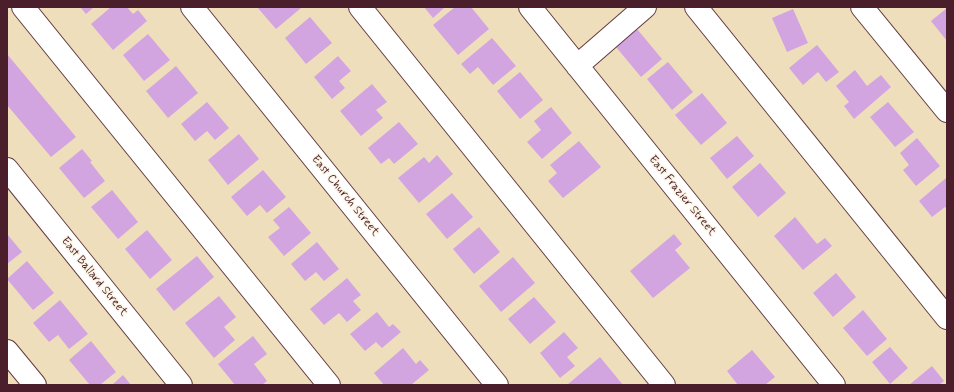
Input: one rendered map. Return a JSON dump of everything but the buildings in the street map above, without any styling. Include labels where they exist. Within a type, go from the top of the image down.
[{"type":"street","points":[[23,7],[329,385]]},
{"type":"street","name":"East Church Street","points":[[192,7],[497,385]]},
{"type":"street","points":[[360,7],[664,385]]},
{"type":"street","name":"East Frazier Street","points":[[530,7],[834,385]]},
{"type":"street","points":[[577,66],[645,7]]},
{"type":"street","points":[[696,7],[947,318]]},
{"type":"street","points":[[862,7],[947,111]]},
{"type":"street","name":"East Ballard Street","points":[[11,183],[181,385]]},
{"type":"street","points":[[7,351],[35,385]]}]
